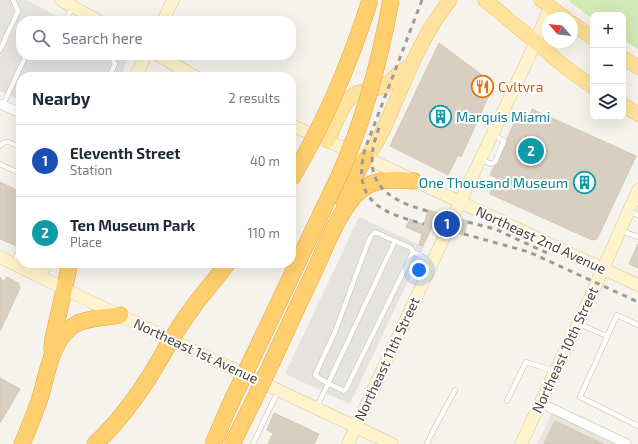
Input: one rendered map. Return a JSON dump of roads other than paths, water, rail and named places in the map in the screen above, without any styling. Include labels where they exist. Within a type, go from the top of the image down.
[{"type":"highway","points":[[296,170],[342,79],[370,0]]},
{"type":"highway","points":[[296,266],[340,174],[352,145],[371,91],[391,0]]},
{"type":"highway","points":[[338,222],[342,206],[366,158]]},
{"type":"highway","points":[[232,444],[338,222],[355,195],[375,182],[414,181]]},
{"type":"highway","points":[[22,444],[40,400],[52,354],[53,339],[69,268]]},
{"type":"highway","points":[[95,444],[118,421],[130,405],[196,302],[224,268]]},
{"type":"highway","points":[[213,444],[228,409],[295,268]]},
{"type":"highway","points":[[52,354],[62,337],[69,329],[78,323],[120,315]]},
{"type":"main road","points":[[62,0],[90,16]]},
{"type":"main road","points":[[366,158],[378,142],[411,66],[431,25],[450,0]]},
{"type":"main road","points":[[486,0],[569,70],[590,85]]},
{"type":"main road","points":[[454,217],[536,42],[548,2],[559,12]]},
{"type":"main road","points":[[165,16],[169,3]]},
{"type":"main road","points":[[578,27],[590,36]]},
{"type":"main road","points":[[138,72],[144,60]]},
{"type":"main road","points":[[167,60],[187,72]]},
{"type":"main road","points":[[626,60],[638,68]]},
{"type":"main road","points":[[328,141],[345,105],[351,98],[356,94],[382,87],[403,70],[411,66]]},
{"type":"main road","points":[[626,108],[638,114]]},
{"type":"main road","name":"Northeast 2nd Avenue","points":[[296,127],[366,158],[638,286]]},
{"type":"main road","name":"Northeast 10th Street","points":[[521,444],[620,230],[633,213],[638,190]]},
{"type":"main road","name":"Northeast 11th Street","points":[[348,444],[447,230]]},
{"type":"main road","name":"Northeast 1st Avenue","points":[[0,257],[16,264]]},
{"type":"main road","name":"Northeast 1st Avenue","points":[[23,268],[392,444]]},
{"type":"main road","points":[[40,276],[44,268]]},
{"type":"street","points":[[1,106],[16,111]]},
{"type":"street","points":[[549,408],[627,444]]},
{"type":"lane","points":[[0,50],[18,11],[16,2]]},
{"type":"lane","points":[[68,16],[73,6]]},
{"type":"lane","points":[[18,72],[24,60]]},
{"type":"lane","points":[[111,72],[115,64],[113,60]]},
{"type":"lane","points":[[1,106],[16,75]]},
{"type":"lane","points":[[0,146],[4,142],[16,146]]},
{"type":"lane","points":[[0,164],[16,172]]},
{"type":"lane","points":[[620,230],[638,237]]},
{"type":"lane","points":[[413,252],[346,389],[344,391],[315,376],[335,332],[367,245],[375,232],[411,248],[413,252],[433,262]]},
{"type":"lane","points":[[317,408],[395,241]]},
{"type":"lane","points":[[13,263],[16,257]]},
{"type":"lane","points":[[638,325],[617,315],[580,397],[638,426]]},
{"type":"lane","points":[[578,323],[607,336]]},
{"type":"lane","points":[[507,401],[526,362],[555,371]]},
{"type":"lane","points":[[427,444],[455,390]]},
{"type":"lane","points":[[253,444],[279,391]]},
{"type":"railway","points":[[422,0],[365,149],[362,167],[362,181],[366,193],[383,209],[395,215],[424,224]]},
{"type":"railway","points":[[379,128],[374,145],[372,160],[374,173],[379,184],[387,193],[398,200],[428,211]]},
{"type":"railway","points":[[468,222],[495,229],[547,253]]},
{"type":"railway","points":[[464,234],[529,252],[638,302]]},
{"type":"place","name":"Cvltvra","points":[[483,87]]},
{"type":"place","name":"Marquis Miami","points":[[441,117]]},
{"type":"place","name":"Ten Museum Park","points":[[531,151]]},
{"type":"place","name":"One Thousand Museum","points":[[584,183]]},
{"type":"place","name":"Eleventh Street","points":[[447,224]]}]
